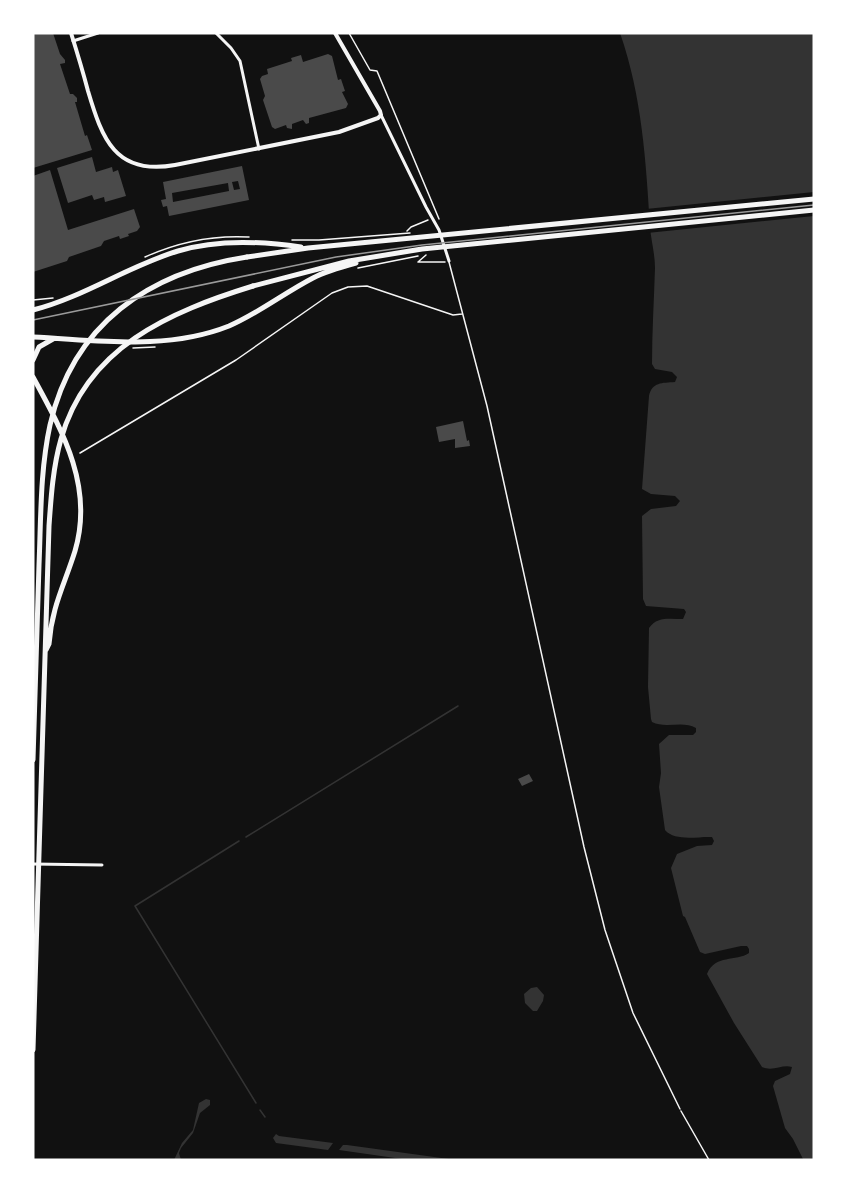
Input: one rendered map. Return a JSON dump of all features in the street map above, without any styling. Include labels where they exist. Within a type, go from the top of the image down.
[{"type":"highway","points":[[33,760],[42,485],[50,425],[68,375],[91,337],[122,306],[163,281],[202,267],[247,257],[308,248],[814,199]]},
{"type":"highway","points":[[33,1050],[50,502],[60,443],[75,404],[96,371],[128,341],[158,323],[201,304],[316,268],[422,249],[814,210]]},
{"type":"highway","points":[[33,308],[47,306],[90,290],[157,258],[194,247],[248,243],[308,248]]},
{"type":"highway","points":[[33,337],[139,342],[169,341],[197,335],[243,320],[315,277],[392,254]]},
{"type":"highway","points":[[33,360],[39,347],[56,338]]},
{"type":"highway","points":[[33,377],[59,422],[72,454],[80,486],[81,502],[81,520],[76,548],[55,605],[49,644],[45,651]]},
{"type":"highway","points":[[33,631],[36,640]]},
{"type":"street","points":[[71,33],[99,126],[111,147],[124,158],[146,166],[162,167],[339,132],[364,125],[381,115]]},
{"type":"street","points":[[73,41],[98,33]]},
{"type":"street","points":[[216,33],[240,61],[259,149]]},
{"type":"street","points":[[335,33],[381,115],[434,220],[449,261]]},
{"type":"street","points":[[33,864],[102,865]]},
{"type":"lane","points":[[449,261],[487,406],[584,847],[605,930],[633,1013],[680,1109]]},
{"type":"lane","points":[[80,453],[236,360],[324,297],[339,290],[354,286],[367,286],[453,315],[463,314]]},
{"type":"path","points":[[349,33],[370,70],[377,71],[440,219]]},
{"type":"path","points":[[286,240],[319,240],[407,232],[413,226],[434,220]]},
{"type":"path","points":[[141,259],[171,246],[205,238],[256,237]]},
{"type":"path","points":[[381,264],[426,254],[418,262],[449,261]]},
{"type":"path","points":[[33,300],[58,296]]},
{"type":"path","points":[[680,1109],[710,1160]]},
{"type":"shaded area","points":[[620,33],[814,33],[814,1160],[803,1159],[785,1128],[773,1086],[775,1081],[790,1074],[792,1067],[770,1069],[762,1067],[707,974],[720,961],[744,956],[749,953],[749,949],[747,946],[741,946],[705,954],[700,952],[683,916],[671,868],[677,854],[697,846],[712,845],[714,841],[712,837],[675,836],[665,830],[659,787],[661,773],[659,744],[669,735],[693,735],[696,728],[686,725],[657,724],[651,719],[648,687],[649,628],[660,620],[683,619],[686,612],[684,609],[646,606],[643,599],[642,516],[651,509],[676,506],[680,501],[675,496],[651,494],[642,489],[649,396],[652,388],[662,383],[675,382],[677,377],[672,372],[655,369],[652,364],[655,263],[645,153],[633,81]]},
{"type":"shaded area","points":[[537,987],[544,995],[543,1001],[537,1011],[533,1011],[525,1003],[524,994],[531,988]]},
{"type":"shaded area","points":[[206,1099],[210,1100],[210,1105],[200,1113],[193,1133],[181,1148],[179,1153],[181,1160],[174,1160],[182,1143],[193,1130],[199,1103]]},
{"type":"shaded area","points":[[276,1134],[333,1143],[328,1150],[276,1143],[273,1138]]},
{"type":"shaded area","points":[[343,1145],[456,1160],[409,1160],[339,1150]]},
{"type":"pier","points":[[814,192],[814,216],[647,233],[646,209]]},
{"type":"building","points":[[33,33],[53,33],[60,54],[65,60],[65,63],[60,64],[70,94],[77,98],[75,102],[85,136],[87,135],[92,150],[33,168]]},
{"type":"building","points":[[328,54],[332,56],[338,80],[341,79],[345,91],[342,92],[348,104],[346,108],[309,118],[309,123],[306,124],[303,120],[292,124],[292,129],[287,128],[286,125],[275,129],[272,127],[263,100],[265,96],[260,79],[268,74],[267,69],[292,61],[291,58],[301,55],[303,62]]},
{"type":"building","points":[[92,157],[96,172],[112,167],[113,172],[118,170],[126,196],[105,202],[104,197],[94,200],[92,195],[68,203],[57,168]]},
{"type":"building","points":[[242,166],[249,200],[169,216],[167,206],[163,207],[161,200],[166,199],[163,182]],"holes":[[[238,181],[240,189],[234,190],[232,182]],[[228,183],[229,191],[173,202],[172,193]]]},
{"type":"building","points":[[50,170],[68,230],[134,209],[140,227],[137,231],[128,234],[129,236],[120,239],[119,236],[104,241],[101,246],[69,257],[67,261],[33,272],[33,176]]},
{"type":"building","points":[[463,421],[470,446],[455,448],[455,439],[439,442],[436,427]]},
{"type":"building","points":[[529,774],[533,781],[522,786],[518,779]]},
{"type":"waterway","points":[[246,837],[458,706]]},
{"type":"waterway","points":[[239,841],[135,906],[256,1103]]},
{"type":"waterway","points":[[260,1110],[265,1117]]},
{"type":"tram line","points":[[33,320],[336,257],[422,245],[814,205]]}]
